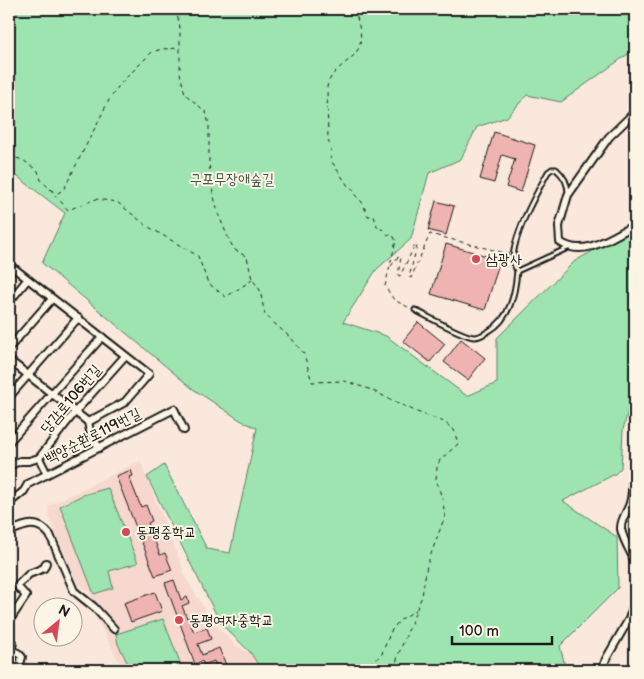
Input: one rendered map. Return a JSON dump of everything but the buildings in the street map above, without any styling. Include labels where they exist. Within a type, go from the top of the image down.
[{"type":"street","points":[[635,112],[609,137],[568,195],[559,226],[560,242],[568,248],[580,250],[597,245],[635,225]]},
{"type":"street","points":[[9,267],[15,269],[149,374],[125,402],[88,422]]},
{"type":"street","points":[[9,302],[27,280]]},
{"type":"street","points":[[9,348],[52,299]]},
{"type":"street","points":[[9,397],[78,318]]},
{"type":"street","points":[[9,442],[102,337]]},
{"type":"street","name":"당감로106번길","points":[[39,458],[75,412],[125,356]]},
{"type":"street","points":[[9,360],[88,422],[90,431],[99,448]]},
{"type":"street","name":"백양순환로119번길","points":[[9,503],[24,491],[28,484],[174,410],[184,430]]},
{"type":"street","points":[[635,448],[633,458],[633,506],[621,524],[621,530],[635,562]]},
{"type":"street","points":[[9,466],[39,458],[47,474]]},
{"type":"street","points":[[9,532],[27,524],[38,525],[45,529],[50,535],[74,591],[94,606],[114,629]]},
{"type":"street","points":[[9,621],[26,596],[17,586],[29,574],[44,568],[46,563]]},
{"type":"street","points":[[602,670],[606,658],[629,619],[635,601]]},
{"type":"street","points":[[13,643],[11,650],[18,652],[22,657],[18,670]]},
{"type":"lane","points":[[415,310],[473,337],[482,335],[495,328],[504,318],[511,304],[517,271],[513,261],[518,238],[532,200],[548,172],[552,169],[559,171],[568,187],[568,195]]},
{"type":"lane","points":[[517,271],[568,248]]},
{"type":"path","points":[[176,9],[180,28],[180,73],[184,94],[206,112],[209,125],[209,164],[213,194],[219,216],[235,250],[247,257],[252,279],[260,290],[265,315],[292,339],[304,354],[312,382],[344,381],[368,388],[417,412],[444,422],[454,430],[458,444],[440,460],[436,473],[445,516],[427,565],[422,596],[394,670]]},
{"type":"path","points":[[356,9],[360,28],[360,47],[328,79],[328,139],[332,155],[330,159],[348,186],[354,190],[368,216],[374,216],[378,229],[382,229],[388,235],[393,235],[396,241],[385,286],[394,300],[415,310]]},
{"type":"path","points":[[50,189],[58,193],[64,189],[109,100],[120,84],[152,52],[162,49],[181,48]]},
{"type":"path","points":[[9,156],[23,160],[38,171],[41,180],[68,210],[96,199],[117,202],[146,226],[198,256],[208,284],[226,297],[252,279]]},
{"type":"path","points":[[389,267],[398,257],[401,257],[398,275],[400,276],[415,245],[417,246],[409,277],[411,278],[430,234],[514,255]]},
{"type":"path","points":[[364,670],[368,664],[381,656],[392,631],[400,620],[417,610]]},
{"type":"shaded area","points":[[140,461],[183,569],[184,576],[213,622],[235,645],[251,654],[260,669],[124,670],[121,665],[97,619],[91,594],[77,582],[49,517],[48,506]]},
{"type":"green space","name":"구포무장애숲길","points":[[9,9],[635,9],[635,49],[561,102],[527,95],[507,117],[477,127],[461,159],[429,173],[411,239],[376,270],[343,322],[386,336],[467,396],[497,383],[497,338],[575,261],[635,227],[635,383],[623,430],[621,468],[615,474],[563,501],[617,537],[618,588],[560,646],[566,670],[253,670],[259,666],[250,652],[221,624],[147,477],[164,465],[207,549],[230,553],[257,428],[240,420],[193,389],[42,263],[65,213],[9,170]]},
{"type":"green space","points":[[108,488],[138,563],[109,571],[113,588],[94,594],[60,506],[83,495]]},
{"type":"green space","points":[[163,619],[183,670],[131,670],[118,644],[116,634]]},
{"type":"place","name":"삼광사","points":[[476,259]]},
{"type":"place","name":"동평중학교","points":[[126,532]]},
{"type":"place","name":"동평여자중학교","points":[[179,620]]}]
